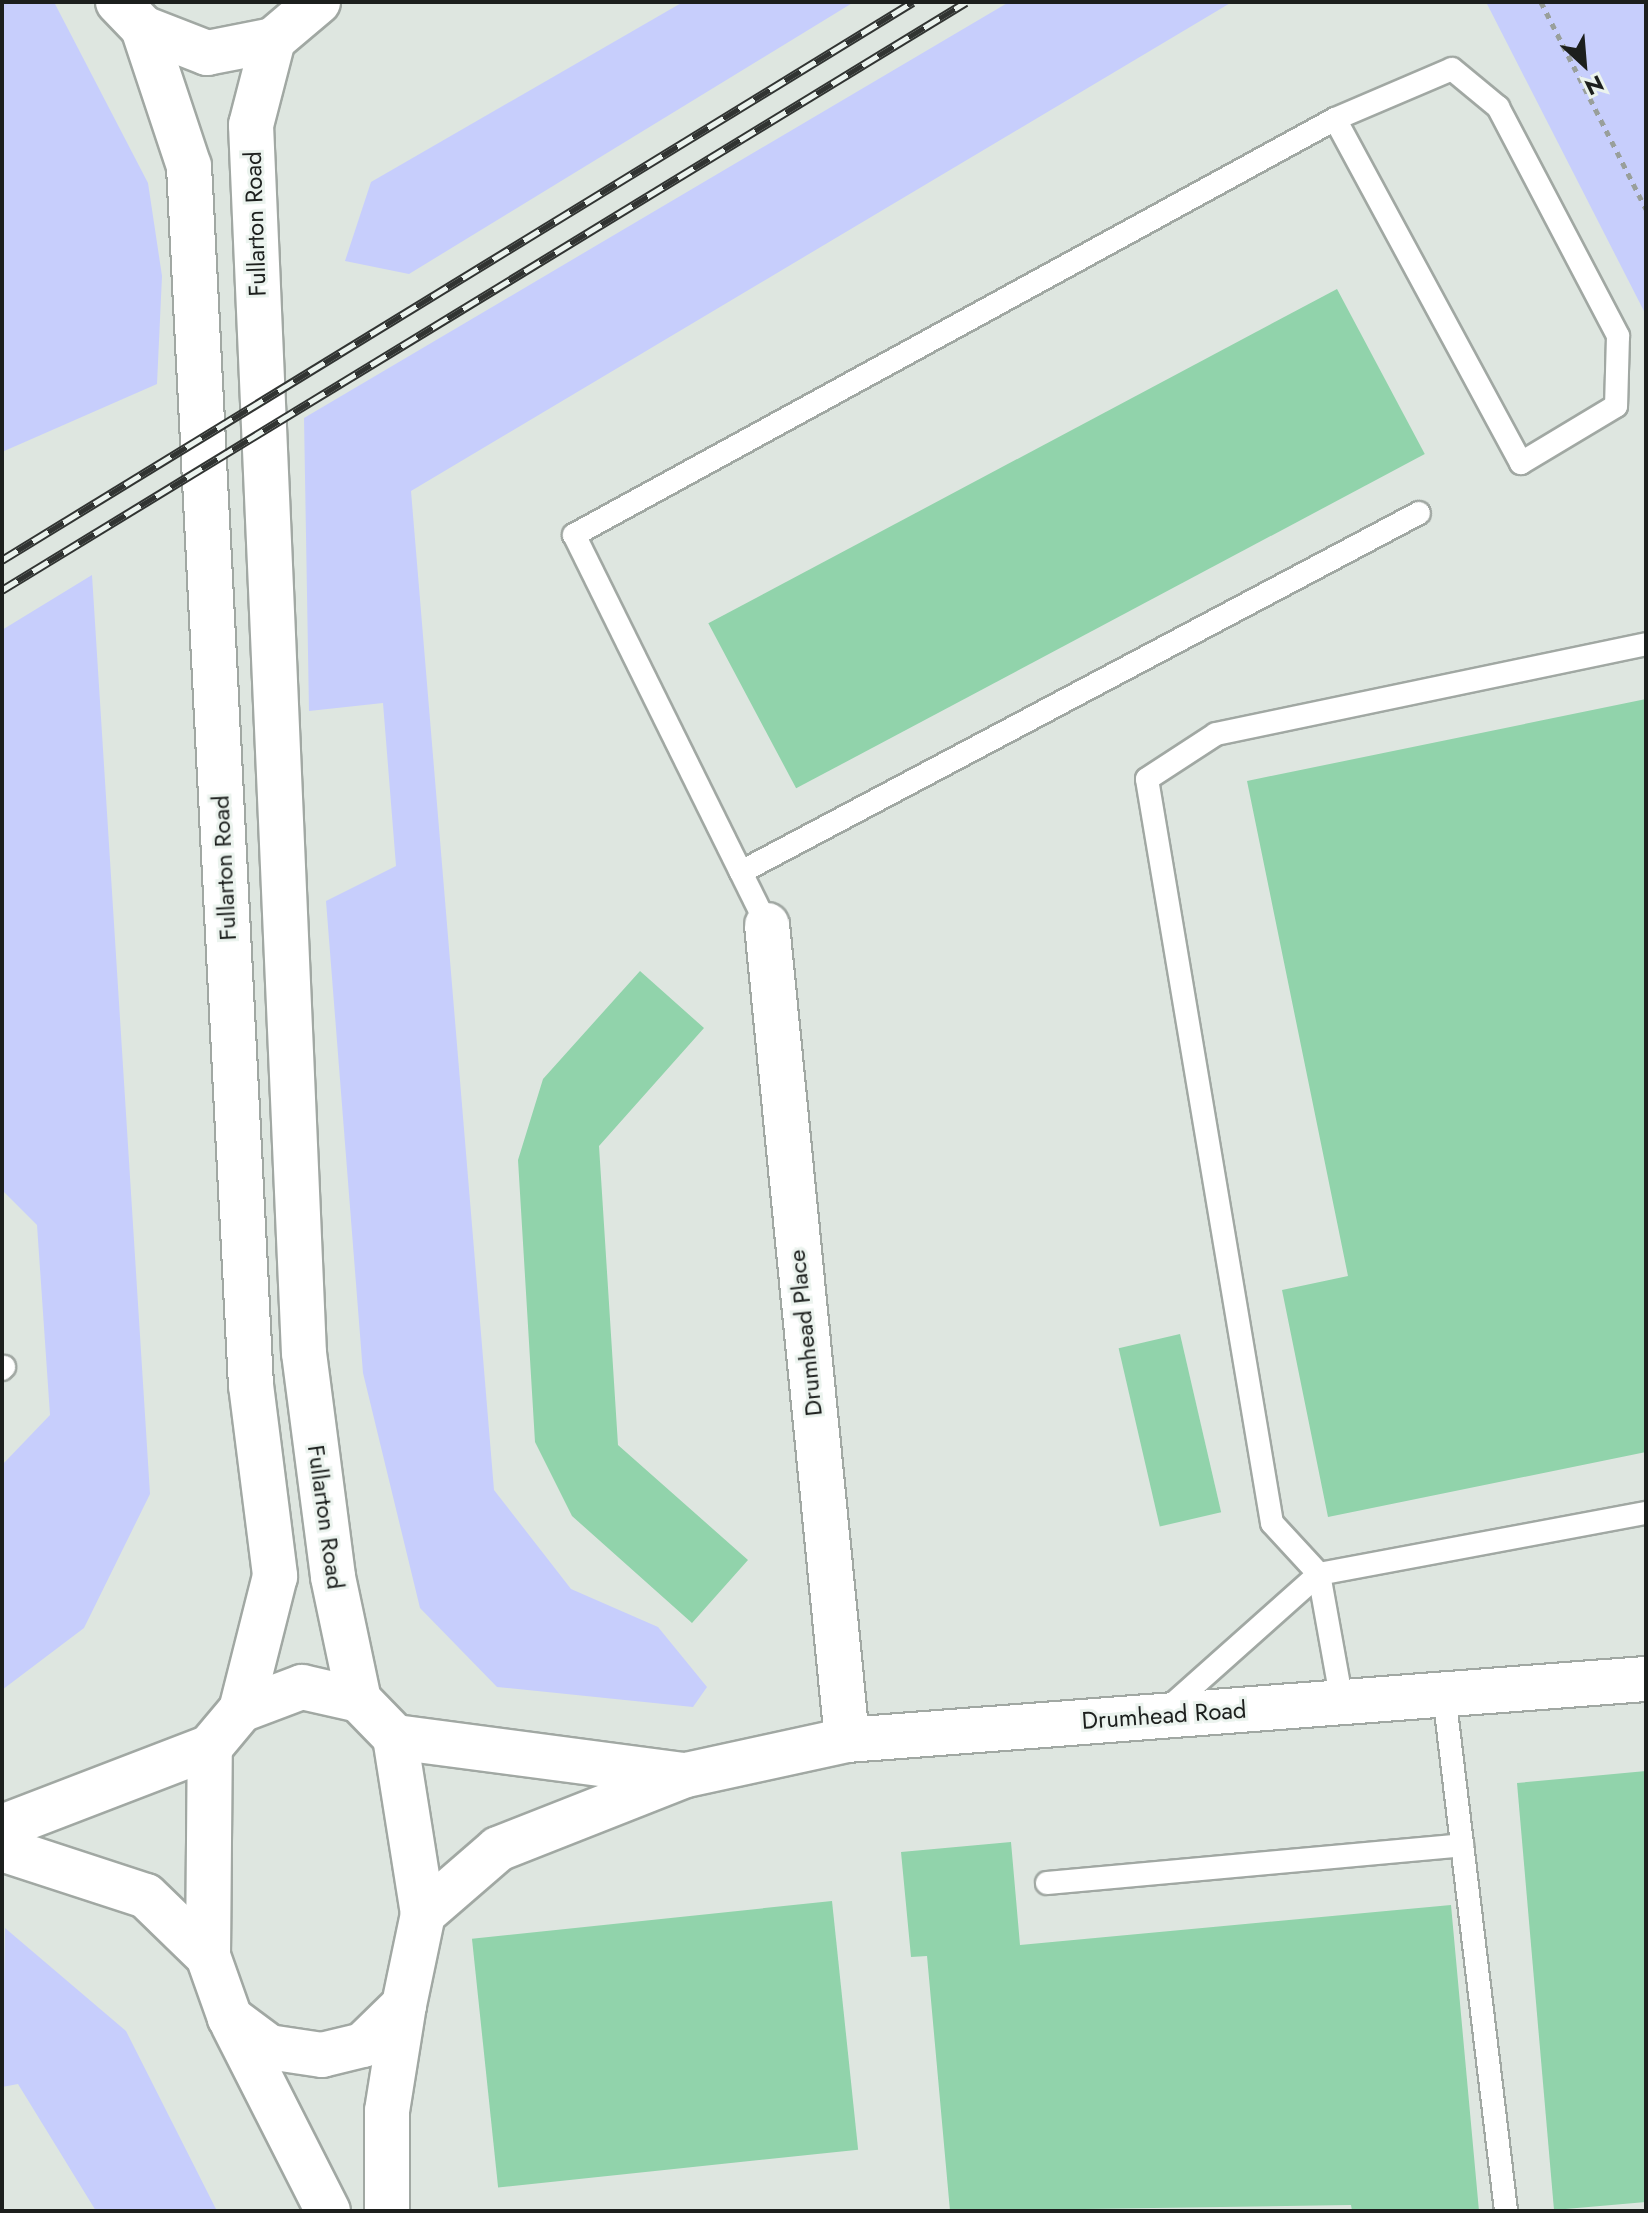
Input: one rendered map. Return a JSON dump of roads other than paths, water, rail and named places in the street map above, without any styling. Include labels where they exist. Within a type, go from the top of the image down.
[{"type":"street","points":[[131,15],[207,53],[273,40],[318,2]]},
{"type":"street","name":"Fullarton Road","points":[[131,15],[189,166],[251,1385],[275,1576],[241,1710]]},
{"type":"street","name":"Fullarton Road","points":[[273,40],[251,125],[304,1353],[333,1577],[359,1700]]},
{"type":"street","name":"Drumhead Place","points":[[767,925],[847,1740]]},
{"type":"street","name":"Drumhead Road","points":[[686,1775],[847,1740],[1646,1679]]},
{"type":"street","points":[[2,1827],[210,1747],[241,1710],[302,1687],[359,1700],[395,1737],[423,1914],[387,2111],[387,2211]]},
{"type":"street","points":[[395,1737],[686,1775]]},
{"type":"street","points":[[210,1747],[208,1956],[230,2018],[328,2211]]},
{"type":"street","points":[[423,1914],[498,1849],[686,1775]]},
{"type":"street","points":[[2,1849],[146,1896],[208,1956]]},
{"type":"street","points":[[230,2018],[269,2047],[322,2055],[363,2045],[404,2005]]},
{"type":"lane","points":[[767,925],[574,535],[1335,119],[1452,69],[1498,107],[1618,336],[1616,406],[1521,463],[1335,119]]},
{"type":"lane","points":[[741,872],[1419,513]]},
{"type":"lane","points":[[1342,1702],[1319,1574],[1272,1523],[1147,779],[1216,734],[1646,644]]},
{"type":"lane","points":[[1160,1715],[1319,1574],[1646,1513]]},
{"type":"lane","points":[[1444,1694],[1506,2211]]},
{"type":"lane","points":[[1047,1883],[1462,1845]]},
{"type":"railway","points":[[2,560],[913,2]]},
{"type":"railway","points":[[2,590],[966,2]]}]
